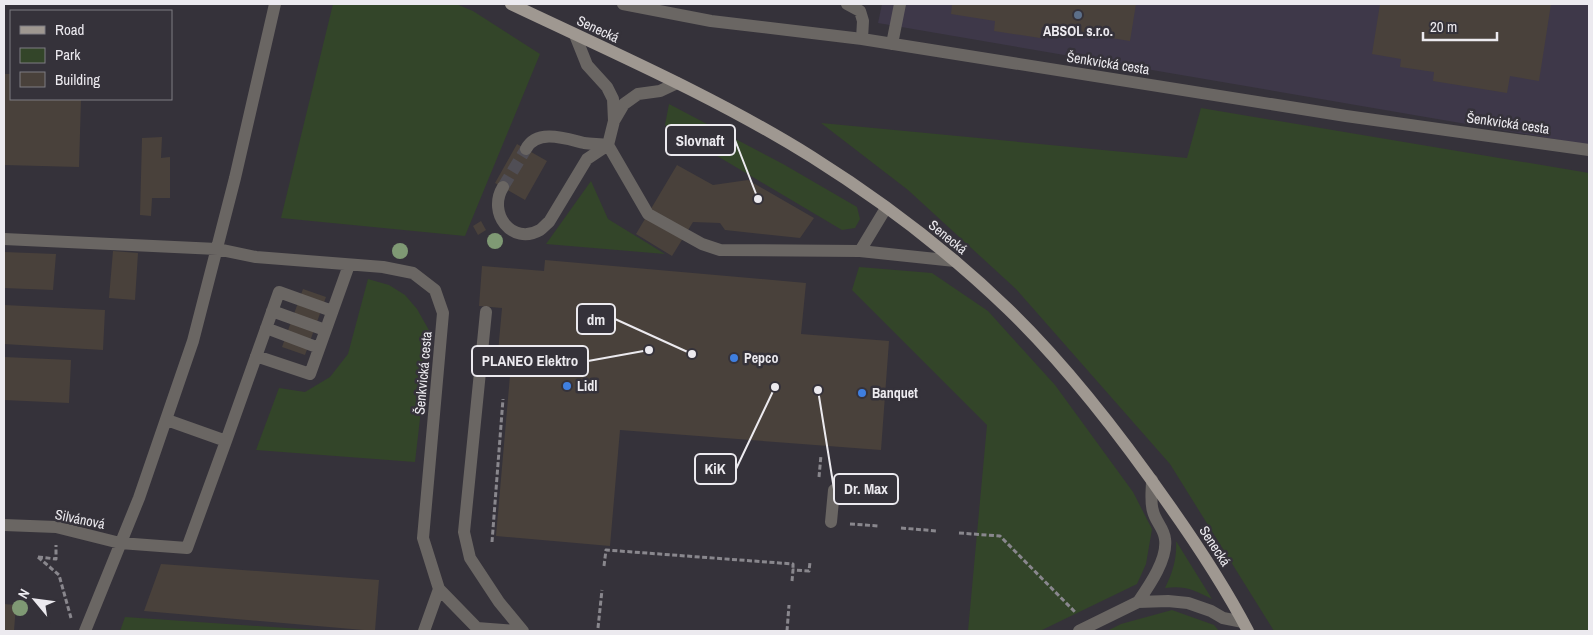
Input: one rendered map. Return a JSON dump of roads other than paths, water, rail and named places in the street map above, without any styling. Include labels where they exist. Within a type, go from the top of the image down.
[{"type":"main road","name":"Senecká","points":[[510,4],[677,83],[812,157],[886,208],[955,262],[1008,309],[1063,367],[1091,401],[1152,480],[1206,558],[1246,627]]},
{"type":"street","points":[[85,631],[139,498],[193,341],[275,4]]},
{"type":"street","name":"Šenkvická cesta","points":[[623,4],[711,21],[862,39],[1346,116],[1589,150]]},
{"type":"street","points":[[847,4],[860,11],[863,21],[862,39]]},
{"type":"street","points":[[892,44],[900,4]]},
{"type":"street","points":[[575,35],[586,65],[606,87],[613,100],[614,121]]},
{"type":"street","points":[[503,187],[497,202],[501,219],[507,226],[515,232],[523,234],[541,230],[549,222],[587,159],[608,145],[614,121],[624,104],[638,94],[660,91],[677,83]]},
{"type":"street","points":[[526,149],[536,140],[547,136],[561,137],[587,144],[608,145]]},
{"type":"street","points":[[608,145],[648,214],[702,244],[720,250],[860,251],[955,262]]},
{"type":"street","points":[[860,251],[886,208]]},
{"type":"street","name":"Šenkvická cesta","points":[[4,238],[217,248],[256,257],[383,267],[413,273],[435,290],[443,313],[423,538],[439,588],[477,628],[516,631]]},
{"type":"street","points":[[256,356],[310,374],[348,265]]},
{"type":"street","points":[[167,420],[226,441],[279,292],[332,311]]},
{"type":"street","points":[[272,311],[325,330]]},
{"type":"street","points":[[486,312],[464,532],[470,558],[499,602],[523,631]]},
{"type":"street","points":[[266,328],[319,348]]},
{"type":"street","name":"Silvánová","points":[[4,525],[56,527],[120,543],[187,548],[226,441]]},
{"type":"street","points":[[1138,602],[1154,579],[1161,563],[1166,541],[1162,527],[1153,512],[1152,480]]},
{"type":"street","points":[[834,490],[836,523]]},
{"type":"street","points":[[424,631],[439,588]]},
{"type":"street","points":[[1079,631],[1138,602],[1168,601],[1188,603],[1246,627]]},
{"type":"tunnel","points":[[503,187],[526,149]]},
{"type":"place","name":"ABSOL s.r.o.","points":[[1078,15]]},
{"type":"place","name":"Slovnaft","points":[[758,199]]},
{"type":"place","name":"PLANEO Elektro","points":[[649,350]]},
{"type":"place","name":"dm","points":[[692,354]]},
{"type":"place","name":"Pepco","points":[[734,358]]},
{"type":"place","name":"Lidl","points":[[567,386]]},
{"type":"place","name":"KiK","points":[[775,387]]},
{"type":"place","name":"Dr. Max","points":[[818,390]]},
{"type":"place","name":"Banquet","points":[[862,393]]}]
